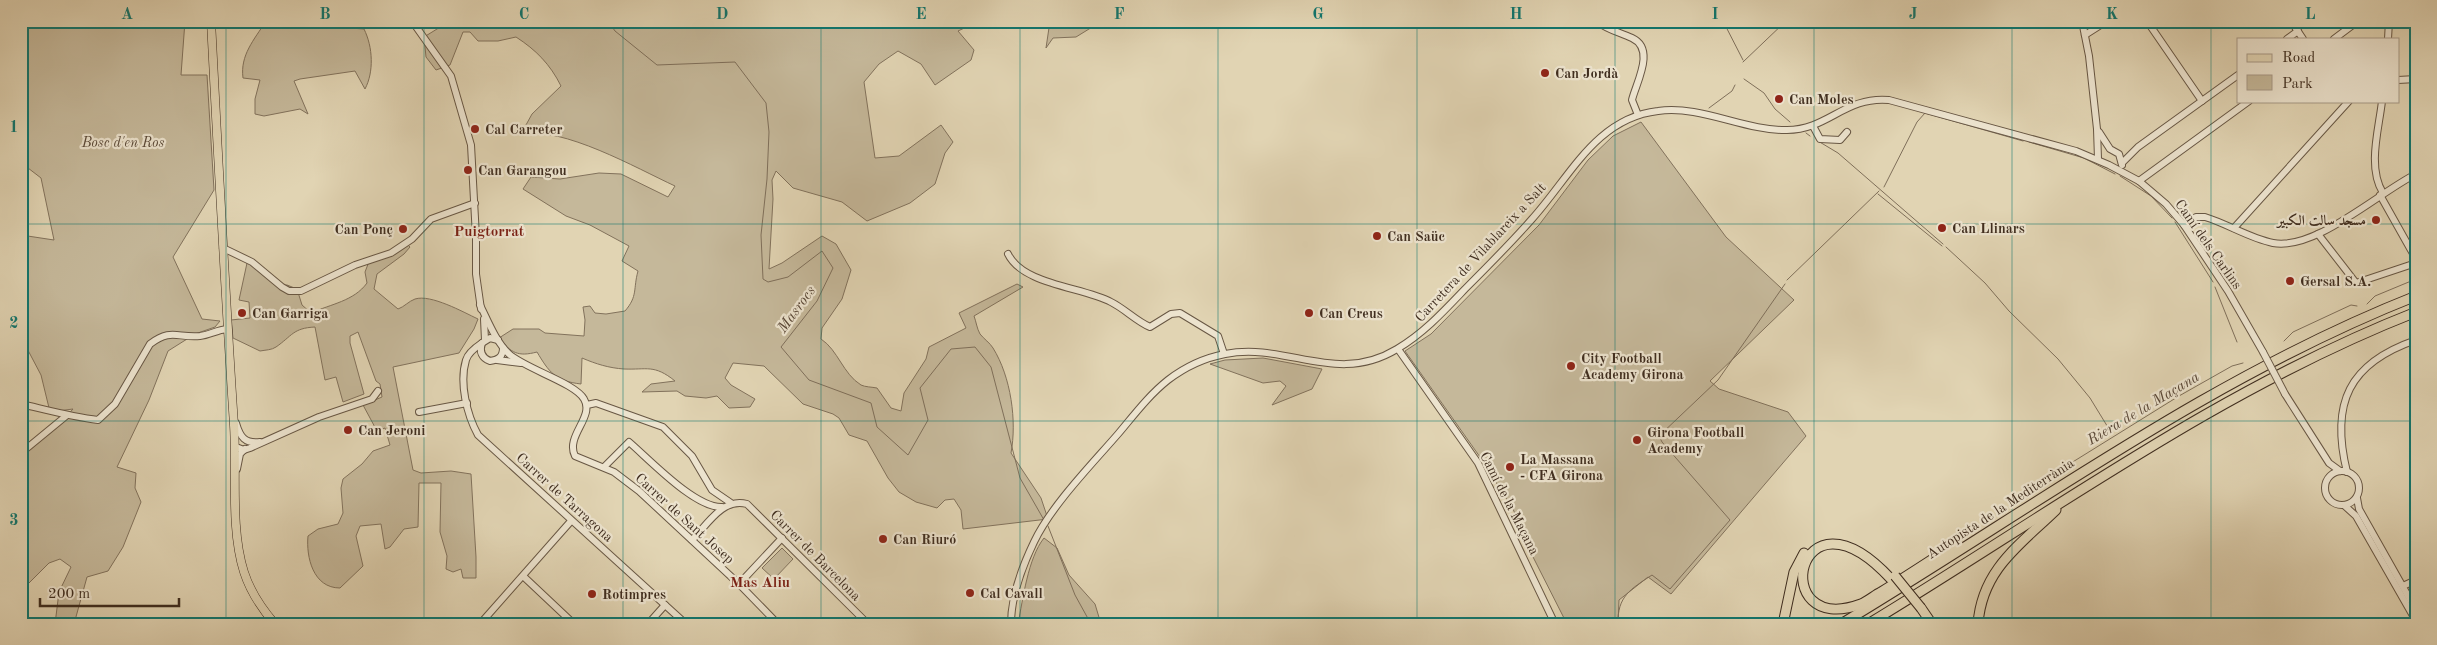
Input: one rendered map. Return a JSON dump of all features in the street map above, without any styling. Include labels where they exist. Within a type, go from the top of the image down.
[{"type":"highway","name":"Autopista de la Mediterrània","points":[[1841,624],[2153,427],[2253,371],[2317,338],[2416,296]]},
{"type":"highway","name":"Autopista de la Mediterrània","points":[[1868,624],[2118,466],[2268,379],[2348,341],[2416,312]]},
{"type":"highway","points":[[1978,624],[1982,603],[1990,583],[2012,549],[2064,502],[2118,466]]},
{"type":"highway","points":[[1893,578],[1864,554],[1840,544],[1825,545],[1817,548],[1807,557],[1802,571],[1805,590],[1813,601],[1828,607],[1846,608],[1863,603],[1942,553],[1980,537]]},
{"type":"highway","points":[[1783,624],[1797,564],[1806,550],[1820,541],[1836,539],[1857,544],[1876,557],[1932,624]]},
{"type":"highway","points":[[1919,609],[1926,624]]},
{"type":"main road","points":[[211,21],[237,517],[244,572],[255,596],[275,624]]},
{"type":"main road","points":[[231,412],[236,447],[235,473]]},
{"type":"street","points":[[412,21],[451,76],[471,145],[475,202],[476,274],[480,305],[486,324],[482,356]]},
{"type":"street","points":[[1596,21],[1609,30],[1630,37],[1639,43],[1644,59],[1632,100],[1638,115]]},
{"type":"street","points":[[2082,21],[2099,157]]},
{"type":"street","points":[[2084,34],[2107,21]]},
{"type":"street","points":[[2147,21],[2202,101]]},
{"type":"street","points":[[2291,21],[2302,38]]},
{"type":"street","points":[[2335,38],[2358,21]]},
{"type":"street","points":[[2388,38],[2389,21]]},
{"type":"street","points":[[2289,38],[2298,31]]},
{"type":"street","points":[[2121,167],[2138,147],[2237,75]]},
{"type":"street","points":[[2400,80],[2416,79]]},
{"type":"street","name":"Camí dels Carlins","points":[[1813,126],[1855,103],[1872,99],[1889,100],[2099,157],[2121,167],[2166,204],[2184,225],[2228,291],[2285,394],[2328,464],[2329,477]]},
{"type":"street","points":[[2139,181],[2248,102]]},
{"type":"street","points":[[2234,228],[2348,102]]},
{"type":"street","points":[[2382,102],[2375,165],[2377,181],[2416,259]]},
{"type":"street","name":"Carretera de Vilablareix a Salt","points":[[1011,624],[1016,589],[1035,540],[1046,523],[1080,477],[1162,385],[1193,364],[1224,354],[1249,351],[1268,352],[1340,366],[1368,362],[1398,349],[1425,330],[1492,262],[1534,217],[1592,144],[1609,129],[1638,115],[1671,110],[1774,129],[1796,130],[1813,126]]},
{"type":"street","points":[[1813,126],[1820,139],[1840,140],[1846,132]]},
{"type":"street","points":[[2097,129],[2101,139],[2119,154],[2121,167]]},
{"type":"street","points":[[2099,157],[2103,150],[2123,151],[2138,147]]},
{"type":"street","points":[[2184,225],[2196,218],[2205,217],[2275,243],[2300,242],[2318,234],[2416,174]]},
{"type":"street","points":[[223,248],[252,262],[289,291],[301,291],[355,265],[391,253],[412,239],[431,219],[475,202]]},
{"type":"street","points":[[2318,234],[2356,283],[2416,263]]},
{"type":"street","points":[[1008,254],[1016,265],[1033,275],[1110,301],[1150,327],[1171,314],[1180,313],[1218,336],[1224,354]]},
{"type":"street","points":[[480,305],[503,348],[522,363],[575,390],[581,394],[586,405],[596,403],[663,427],[692,456],[712,490],[731,503]]},
{"type":"street","points":[[21,404],[55,411],[66,416],[98,420],[108,412],[150,344],[159,338],[171,334],[198,336],[227,332]]},
{"type":"street","points":[[465,367],[466,359],[474,348],[490,338],[498,340]]},
{"type":"street","points":[[2344,471],[2343,413],[2347,394],[2359,374],[2370,362],[2393,348],[2416,340]]},
{"type":"street","points":[[497,360],[501,356],[503,348]]},
{"type":"street","name":"Camí de la Maçana","points":[[1398,349],[1478,463],[1555,624]]},
{"type":"street","points":[[482,356],[490,361],[522,363]]},
{"type":"street","points":[[465,367],[470,360],[482,356]]},
{"type":"street","name":"Carrer de Tarragona","points":[[465,367],[464,380],[470,419],[478,435],[686,624]]},
{"type":"street","points":[[236,447],[264,441],[318,417],[372,399],[378,391]]},
{"type":"street","points":[[419,412],[467,403]]},
{"type":"street","name":"Carrer de Sant Josep","points":[[586,405],[585,415],[573,439],[572,451],[580,460],[604,467],[640,491],[739,584],[777,624]]},
{"type":"street","points":[[231,412],[247,446]]},
{"type":"street","points":[[21,453],[66,416]]},
{"type":"street","points":[[604,467],[629,442],[695,497],[715,508],[731,503]]},
{"type":"street","points":[[235,473],[240,454],[247,446]]},
{"type":"street","name":"Camí dels Carlins","points":[[2328,464],[2344,471]]},
{"type":"street","points":[[2344,471],[2329,477],[2325,486],[2327,497],[2335,504],[2345,506],[2356,516],[2416,620]]},
{"type":"street","points":[[2344,471],[2356,478],[2359,484],[2357,498],[2359,509],[2416,610]]},
{"type":"street","points":[[2345,506],[2357,498]]},
{"type":"street","name":"Carrer de Barcelona","points":[[731,503],[747,504],[868,624]]},
{"type":"street","points":[[692,540],[722,507]]},
{"type":"street","points":[[480,624],[524,576],[571,520]]},
{"type":"street","points":[[739,584],[782,538]]},
{"type":"street","points":[[524,576],[574,624]]},
{"type":"street","points":[[2403,586],[2416,580]]},
{"type":"street","points":[[648,624],[665,605]]},
{"type":"green space","name":"Bosc d'en Ros","points":[[21,21],[185,21],[181,75],[207,75],[214,190],[173,257],[202,319],[220,321],[215,327],[195,334],[168,351],[149,400],[117,467],[136,473],[135,488],[141,502],[123,547],[108,571],[87,577],[74,624],[55,624],[59,592],[71,567],[60,559],[49,563],[21,591],[21,453],[54,430],[73,409],[50,412],[41,375],[21,337],[21,235],[54,240],[41,178],[28,168],[21,167]]},
{"type":"green space","points":[[266,21],[345,21],[350,28],[364,29],[371,51],[370,75],[365,89],[355,71],[300,79],[294,81],[308,114],[300,109],[264,116],[255,114],[255,99],[260,80],[243,78],[243,70],[249,48]]},
{"type":"green space","points":[[450,21],[979,21],[958,31],[974,50],[971,60],[935,85],[921,64],[898,51],[879,64],[864,82],[875,158],[899,156],[941,125],[953,142],[945,153],[935,184],[910,203],[867,221],[842,202],[793,188],[776,171],[772,180],[773,199],[769,269],[782,263],[822,236],[836,244],[851,270],[842,299],[822,328],[821,339],[832,349],[855,380],[863,386],[877,388],[891,408],[901,411],[904,393],[926,359],[929,347],[966,328],[959,313],[1017,284],[1023,287],[974,316],[980,334],[992,346],[999,360],[1008,386],[1013,413],[1011,453],[1041,498],[1048,519],[963,529],[961,510],[954,499],[945,500],[937,508],[916,502],[899,492],[888,478],[867,441],[849,435],[839,418],[833,414],[803,404],[764,366],[733,363],[725,378],[731,385],[755,399],[750,407],[729,408],[717,396],[706,398],[685,396],[677,391],[642,392],[651,384],[675,381],[656,370],[613,368],[582,358],[581,384],[572,383],[559,378],[549,370],[537,352],[520,354],[507,347],[499,338],[513,329],[539,329],[545,333],[584,336],[585,320],[583,307],[590,306],[595,313],[606,314],[625,311],[634,296],[638,271],[622,261],[629,246],[590,225],[566,216],[523,189],[531,177],[560,179],[599,173],[621,174],[668,197],[675,186],[578,142],[538,133],[521,134],[532,114],[561,86],[557,78],[542,58],[516,37],[498,41],[478,41],[470,32],[463,32],[450,65],[436,70],[426,57],[424,37]]},
{"type":"green space","points":[[1050,21],[1102,21],[1076,37],[1053,38],[1046,48]]},
{"type":"green space","name":"City Football Academy Girona","points":[[1641,122],[1726,237],[1794,300],[1710,381],[1719,389],[1788,412],[1806,436],[1671,594],[1648,577],[1619,600],[1618,624],[1567,624],[1531,553],[1513,509],[1480,457],[1405,351],[1431,334],[1539,225],[1588,160],[1613,136]]},
{"type":"green space","points":[[407,244],[410,247],[404,254],[377,274],[374,289],[398,309],[415,299],[422,298],[447,304],[478,319],[459,353],[393,367],[413,470],[421,473],[451,471],[471,474],[476,578],[463,578],[461,569],[453,572],[446,569],[447,556],[440,532],[441,483],[419,483],[418,527],[404,529],[390,547],[385,549],[381,524],[360,526],[356,536],[363,566],[340,588],[331,587],[323,583],[313,570],[308,553],[308,536],[318,529],[338,524],[343,513],[341,488],[343,479],[362,464],[373,451],[390,445],[385,428],[377,431],[363,405],[382,397],[380,384],[376,381],[358,332],[350,336],[350,343],[364,394],[343,402],[336,377],[325,380],[315,327],[297,331],[274,348],[260,351],[233,338],[231,320],[250,318],[249,302],[239,300],[247,263],[263,269],[276,286],[287,285],[297,289],[302,305],[311,313],[356,294],[367,283],[365,272],[370,259],[396,252]]},
{"type":"green space","points":[[1263,358],[1322,369],[1312,389],[1272,405],[1286,386],[1280,381],[1263,383],[1210,364],[1225,360]]},
{"type":"green space","points":[[1044,538],[1057,548],[1069,575],[1095,604],[1101,624],[1018,624],[1030,567],[1038,546]]},
{"type":"green space","points":[[782,548],[793,559],[774,579],[762,568]]},
{"type":"waterway","name":"Masrocs","points":[[608,21],[615,31],[657,65],[735,62],[766,103],[769,132],[767,179],[761,235],[763,279],[768,282],[788,277],[822,251],[833,268],[817,301],[781,347],[809,380],[871,403],[877,427],[908,455],[928,420],[920,388],[951,349],[975,347],[991,367],[1020,478],[1044,520]]},
{"type":"waterway","points":[[1723,21],[1743,60]]},
{"type":"waterway","points":[[1743,62],[1786,21]]},
{"type":"waterway","points":[[1744,79],[1764,93],[1775,109],[1790,122]]},
{"type":"waterway","points":[[1709,108],[1732,91],[1735,85]]},
{"type":"waterway","points":[[1884,187],[1917,122],[1925,113],[2023,141]]},
{"type":"waterway","points":[[1806,133],[1810,136]]},
{"type":"waterway","points":[[1818,141],[1838,153],[1943,244]]},
{"type":"waterway","points":[[2029,142],[2084,158],[2115,174]]},
{"type":"waterway","points":[[2120,176],[2151,196],[2172,218]]},
{"type":"waterway","points":[[1787,280],[1879,191]]},
{"type":"waterway","points":[[1878,194],[1942,246]]},
{"type":"waterway","points":[[2175,222],[2213,282]]},
{"type":"waterway","points":[[1946,247],[1985,283],[2009,311],[2058,359],[2090,398],[2109,429]]},
{"type":"waterway","points":[[2367,304],[2375,296],[2416,279]]},
{"type":"waterway","points":[[1618,624],[1620,606],[1632,589],[1652,575],[1670,589],[1730,520],[1662,442],[1659,436],[1718,380],[1785,284]]},
{"type":"waterway","points":[[2215,287],[2237,342]]},
{"type":"waterway","name":"Riera de la Maçana","points":[[2284,341],[2293,332],[2351,305],[2357,306]]},
{"type":"waterway","name":"Riera de la Maçana","points":[[2055,473],[2179,396],[2232,366],[2243,363]]},
{"type":"waterway","name":"Masrocs","points":[[1048,526],[1075,595],[1091,624]]},
{"type":"place","name":"Can Jordà","points":[[1545,73]]},
{"type":"place","name":"Can Moles","points":[[1779,99]]},
{"type":"place","name":"Cal Carreter","points":[[475,129]]},
{"type":"place","name":"Can Garangou","points":[[468,170]]},
{"type":"place","name":"مسجد سالت الكبير","points":[[2376,220]]},
{"type":"place","name":"Can Llinars","points":[[1942,228]]},
{"type":"place","name":"Can Ponç","points":[[403,229]]},
{"type":"place","name":"Can Saüc","points":[[1377,236]]},
{"type":"place","name":"Gersal S.A.","points":[[2290,281]]},
{"type":"place","name":"Can Garriga","points":[[242,313]]},
{"type":"place","name":"Can Creus","points":[[1309,313]]},
{"type":"place","name":"City Football Academy Girona","points":[[1571,366]]},
{"type":"place","name":"Can Jeroni","points":[[348,430]]},
{"type":"place","name":"Girona Football Academy","points":[[1637,440]]},
{"type":"place","name":"La Massana - CFA Girona","points":[[1510,467]]},
{"type":"place","name":"Can Riuró","points":[[883,539]]},
{"type":"place","name":"Cal Cavall","points":[[970,593]]},
{"type":"place","name":"Rotimpres","points":[[592,594]]},
{"type":"district","name":"Puigtorrat","points":[[489,231]]},
{"type":"district","name":"Mas Aliu","points":[[760,582]]}]
